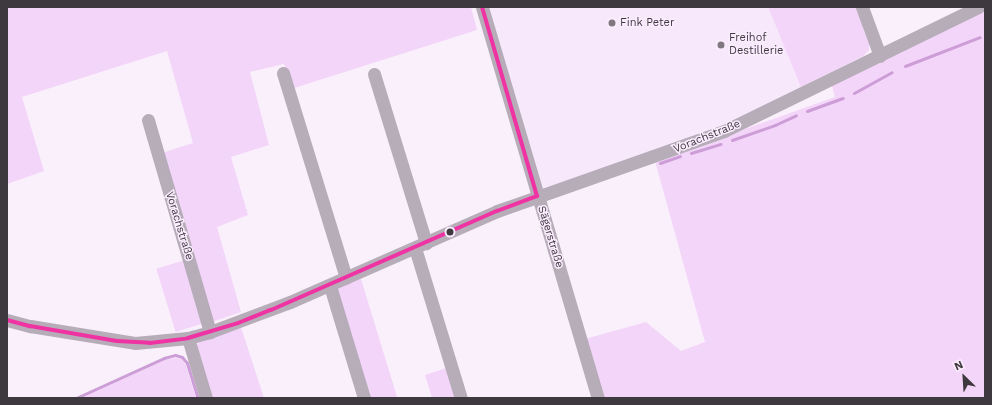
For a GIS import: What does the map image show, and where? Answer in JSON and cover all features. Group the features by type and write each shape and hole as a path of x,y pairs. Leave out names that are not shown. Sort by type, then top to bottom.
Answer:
{"street":[{"name":"Sägerstraße","path":"482,7 598,398"},
{"path":"862,7 880,56"},
{"name":"Vorachstraße","path":"7,320 30,326 129,342 150,343 188,338 210,332 271,310 330,286 497,211 724,131 978,7"},
{"path":"283,73 346,278"},
{"path":"374,74 461,398"},
{"name":"Vorachstraße","path":"148,120 210,332"},
{"path":"330,286 364,398"},
{"path":"188,338 206,398"}],"shaded area":[{"path":"7,7 471,7 477,30 291,89 284,64 250,72 269,145 231,157 248,215 217,227 241,312 212,322 162,153 193,143 167,51 22,97 44,171 7,184"},
{"path":"482,7 768,7 804,93 537,196"},
{"path":"768,7 856,7 869,43 869,50 863,56 801,87"},
{"path":"985,8 985,398 602,398 585,339 646,322 681,351 705,342 655,161 835,97 832,86 877,61"},
{"path":"185,260 204,323 176,332 156,269"},
{"path":"361,279 397,398 369,398 335,287"},
{"path":"241,327 264,398 211,398 197,348 198,342 200,340"},
{"path":"175,358 182,359 186,365 196,398 80,398 165,360"},
{"path":"455,365 465,398 432,398 425,375"}],"waterway":[{"path":"905,66 980,37"},
{"path":"854,93 892,72"},
{"path":"807,111 843,98"},
{"path":"732,140 775,125 796,115"},
{"path":"691,153 721,144"},
{"path":"660,163 680,156"},
{"path":"76,398 164,358 175,355 182,357 187,363 198,398"}],"transit line":[{"path":"482,7 537,196"},
{"path":"7,320 30,326 117,341 150,343 188,338 238,323 271,310 497,211 537,196"}],"place":[{"name":"Fink Peter","path":"612,23"},
{"name":"Freihof Destillerie","path":"721,45"}]}
